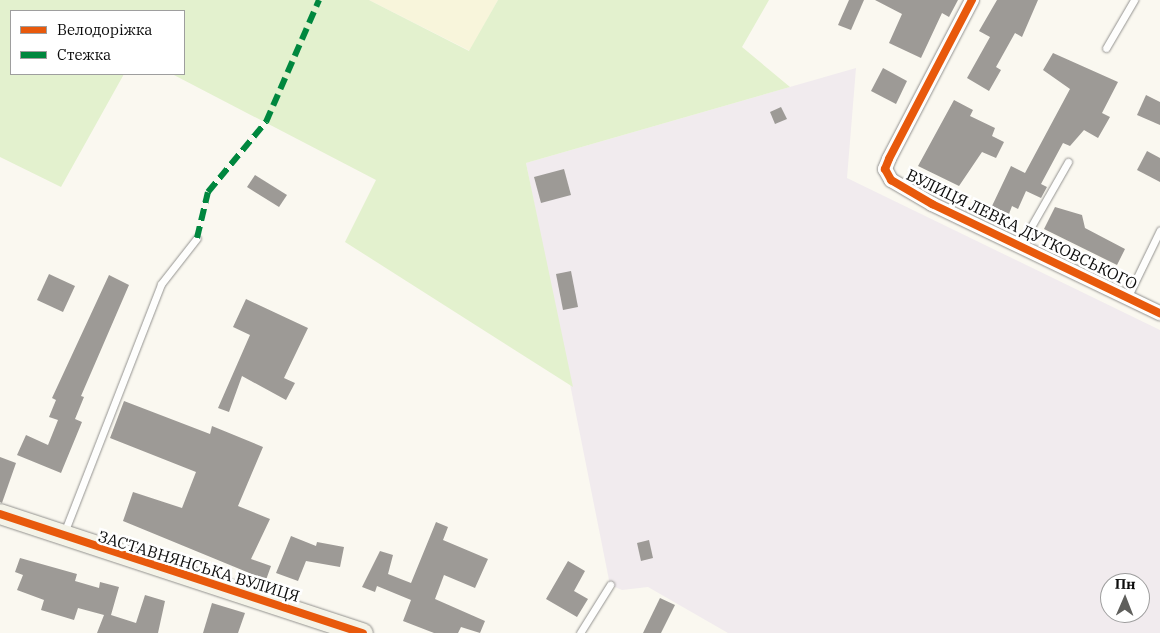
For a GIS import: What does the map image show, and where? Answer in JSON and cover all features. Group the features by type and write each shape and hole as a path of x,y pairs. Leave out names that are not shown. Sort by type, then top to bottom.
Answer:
{"street":[{"name":"ВУЛИЦЯ ЛЕВКА ДУТКОВСЬКОГО","path":"972,0 885,169 891,180 932,204 1128,296 1160,313"},
{"name":"ЗАСТАВНЯНСЬКА ВУЛИЦЯ","path":"0,514 62,538 231,587 363,633"}],"lane":[{"path":"1106,48 1134,0"},
{"path":"1020,246 1068,162"},
{"path":"1128,296 1160,230"},
{"path":"62,538 161,284 197,238"},
{"path":"580,633 610,585"}],"shaded area":[{"path":"369,0 498,0 470,51"},
{"path":"856,68 847,178 1160,330 1160,633 728,633 648,587 622,590 610,585 526,163"}],"green space":[{"path":"0,0 369,0 469,51 498,0 769,0 742,47 790,87 526,163 573,387 345,242 376,180 174,75 185,75 185,10 10,10 10,75 123,75 61,187 0,157"}],"building":[{"path":"849,0 864,0 851,30 838,25"},
{"path":"875,0 958,0 949,17 942,13 921,58 889,43 902,14"},
{"path":"997,0 1038,0 1022,37 1015,33 996,67 1001,70 989,91 967,78 990,37 979,31"},
{"path":"1053,53 1118,82 1102,113 1110,117 1098,138 1084,130 1070,146 1063,143 1041,184 1047,187 1041,198 1026,191 1018,209 1012,206 1009,214 992,206 1011,166 1025,173 1070,89 1043,70"},
{"path":"883,68 907,81 896,104 871,91"},
{"path":"1146,95 1160,102 1160,125 1137,115"},
{"path":"954,100 973,110 970,116 995,128 992,136 1004,142 996,158 982,152 959,186 918,166"},
{"path":"781,107 787,119 775,124 770,112"},
{"path":"1147,151 1160,158 1160,182 1137,170"},
{"path":"564,169 571,195 541,203 534,177"},
{"path":"255,175 287,195 279,207 247,187"},
{"path":"1055,207 1082,215 1085,228 1125,249 1117,265 1044,229"},
{"path":"571,271 578,307 563,310 556,274"},
{"path":"49,274 75,286 63,312 37,300"},
{"path":"109,275 129,285 81,396 84,397 75,419 82,422 61,473 17,455 26,435 48,445 58,420 49,417 56,400 52,398"},
{"path":"246,299 308,328 284,378 295,383 286,400 242,376 229,412 218,408 250,335 233,327"},
{"path":"124,401 210,434 212,426 263,447 238,506 270,519 251,559 271,566 266,580 123,521 133,492 182,508 196,472 110,438"},
{"path":"0,457 16,463 2,503 0,502"},
{"path":"436,522 448,527 443,540 488,559 475,588 444,575 435,599 485,621 480,633 461,627 458,633 434,633 403,621 411,600 377,586 375,592 362,587 380,551 393,555 388,574 411,583"},
{"path":"291,536 316,546 317,542 344,547 340,567 306,561 298,581 276,573"},
{"path":"649,540 653,558 641,561 637,543"},
{"path":"20,558 77,574 75,581 99,588 100,582 119,587 111,615 136,623 145,595 165,601 158,633 97,633 104,615 78,608 74,620 41,610 44,600 17,590 23,575 15,572"},
{"path":"568,561 585,571 574,591 588,599 577,617 546,599"},
{"path":"660,598 675,605 661,633 643,633"},
{"path":"212,603 245,613 238,633 203,633"}],"marked path":[{"path":"197,238 208,192 266,122 319,0"}],"cycle path":[{"path":"972,0 889,159 885,169 891,180 932,204 1160,313"},
{"path":"0,514 363,633"}]}
